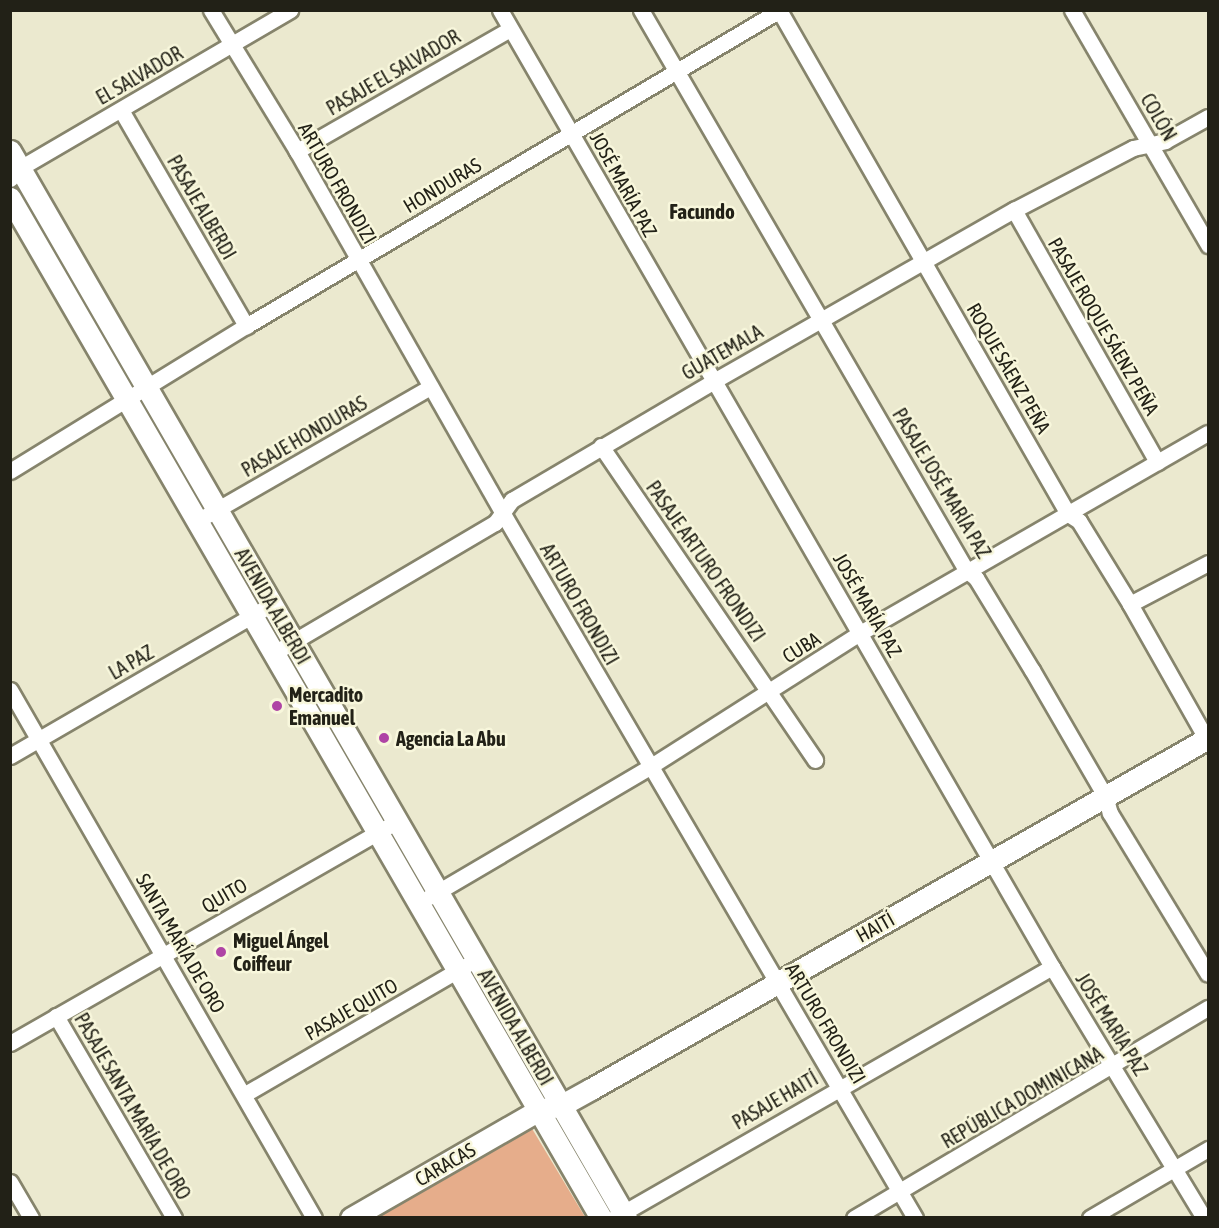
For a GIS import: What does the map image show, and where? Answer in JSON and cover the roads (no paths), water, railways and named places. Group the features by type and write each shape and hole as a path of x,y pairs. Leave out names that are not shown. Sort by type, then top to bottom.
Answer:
{"main road":[{"name":"AVENIDA ALBERDI","path":"14,166 147,387 562,1105 621,1216"},
{"name":"AVENIDA ALBERDI","path":"10,198 601,1218"},
{"name":"HAITÍ","path":"539,1110 562,1105 776,982 1208,740"},
{"name":"CARACAS","path":"351,1218 539,1110"}],"street":[{"name":"ARTURO FRONDIZI","path":"211,10 297,151 502,512 776,982 841,1086 915,1218"},
{"name":"EL SALVADOR","path":"14,166 122,110 290,10"},
{"name":"JOSÉ MARÍA PAZ","path":"500,10 711,382 860,633 1052,967 1204,1218"},
{"name":"PASAJE JOSÉ MARÍA PAZ","path":"641,10 966,570 976,578 1106,796 1110,813 1209,974"},
{"name":"COLÓN","path":"1072,10 1209,245"},
{"name":"HONDURAS","path":"10,471 358,259 780,11"},
{"name":"ROQUE SÁENZ PEÑA","path":"780,11 1068,514 1079,521 1130,604 1208,740"},
{"name":"PASAJE EL SALVADOR","path":"297,151 510,29"},
{"name":"PASAJE ALBERDI","path":"122,110 246,326"},
{"name":"GUATEMALA","path":"274,653 495,523 512,500 711,382 1014,210 1132,148 1151,145 1209,117"},
{"name":"PASAJE ROQUE SÁENZ PEÑA","path":"1014,210 1157,462"},
{"name":"PASAJE HONDURAS","path":"197,521 430,387"},
{"name":"CUBA","path":"419,903 651,766 860,633 966,570 1209,433"},
{"name":"PASAJE ARTURO FRONDIZI","path":"601,446 815,760"},
{"path":"1130,604 1209,563"},
{"name":"LA PAZ","path":"10,756 272,604"},
{"name":"SANTA MARÍA DE ORO","path":"10,690 245,1094 314,1218"},
{"name":"QUITO","path":"10,1043 397,820"},
{"name":"PASAJE QUITO","path":"245,1094 477,959"},
{"name":"PASAJE HAITÍ","path":"621,1216 841,1086 1052,967"},
{"name":"REPÚBLICA DOMINICANA","path":"854,1218 1114,1067 1209,1008"},
{"name":"PASAJE SANTA MARÍA DE ORO","path":"56,1016 174,1218"},
{"path":"1090,1218 1209,1149"},
{"path":"10,1182 31,1218"}],"place":[{"name":"Mercadito Emanuel","path":"277,706"},
{"name":"Agencia La Abu","path":"384,738"},
{"name":"Miguel Ángel Coiffeur","path":"221,952"}],"district":[{"name":"Facundo","path":"702,211"}]}
